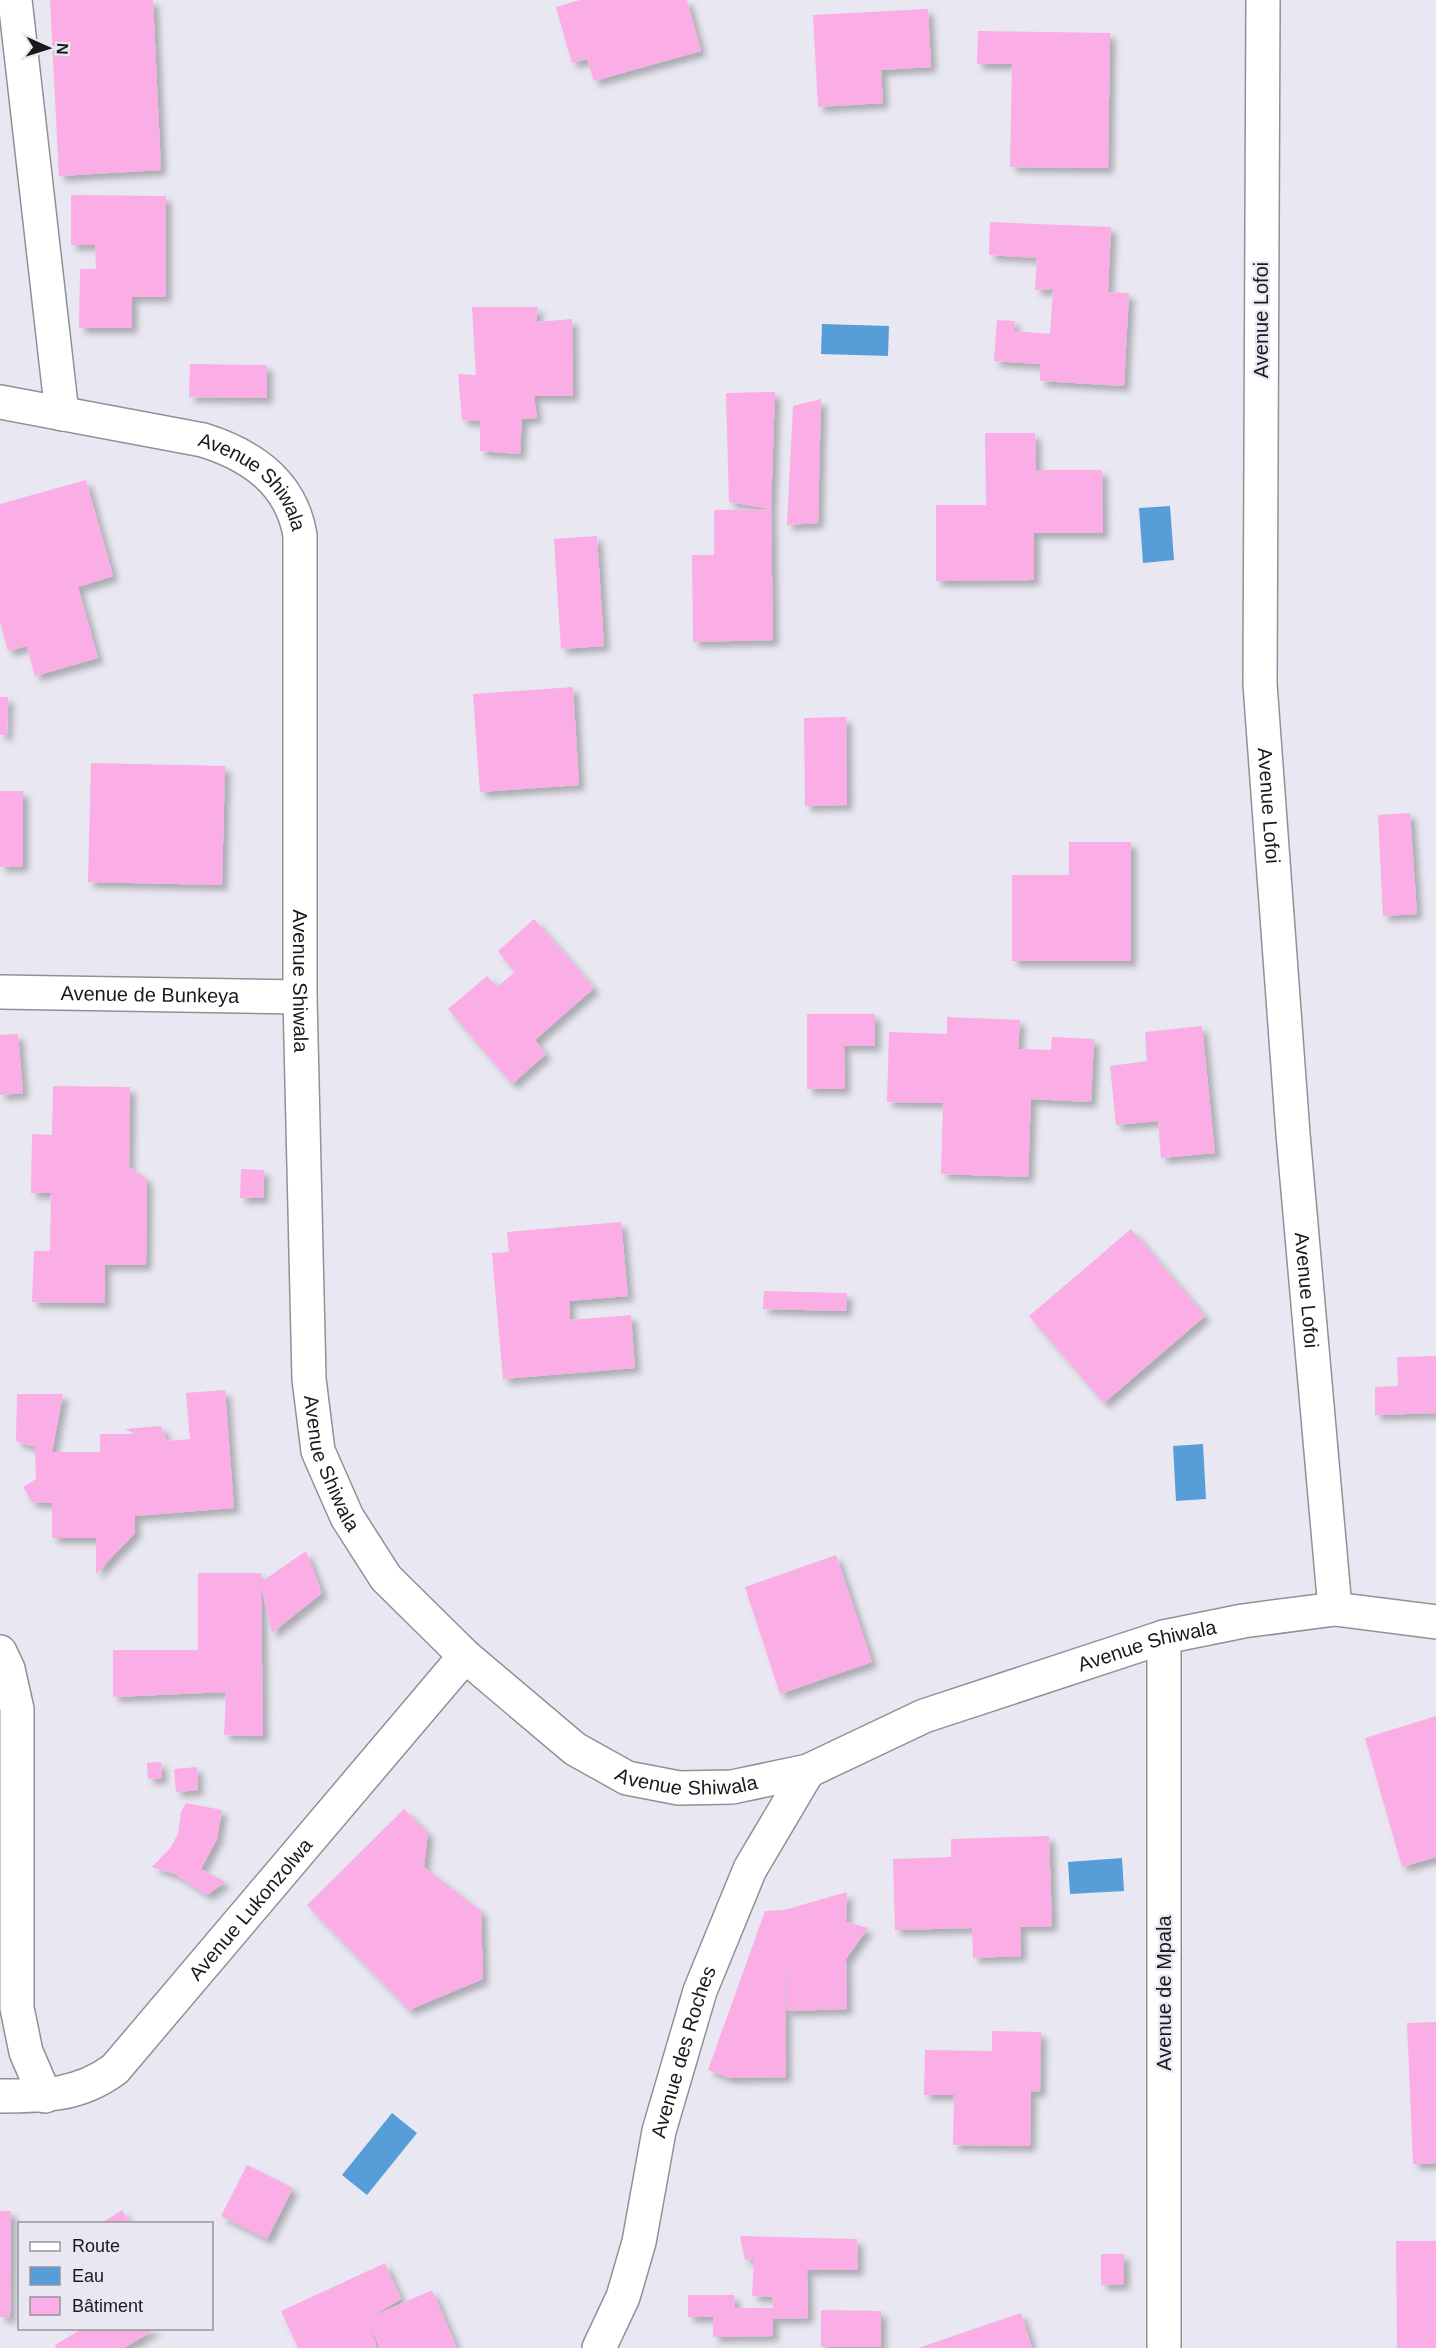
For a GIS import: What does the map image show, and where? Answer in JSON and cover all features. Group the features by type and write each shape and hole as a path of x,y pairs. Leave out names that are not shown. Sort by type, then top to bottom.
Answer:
{"street":[{"path":"15,0 62,414"},
{"name":"Avenue Lofoi","path":"1263,0 1260,684 1293,1134 1335,1609"},
{"name":"Avenue Shiwala","path":"0,402 224,446 268,473 288,496 297,516 300,535 300,997 309,1379 318,1451 347,1517 386,1578 465,1656 575,1749 627,1778 679,1788 732,1787 808,1771 924,1716 1164,1637 1243,1621 1335,1609 1436,1622"},
{"name":"Avenue de Bunkeya","path":"0,992 300,997"},
{"name":"Avenue de Mpala","path":"1164,1637 1164,2348"},
{"path":"0,1653 8,1668 17,1709 17,2008 26,2052 45,2096"},
{"name":"Avenue Lukonzolwa","path":"0,2096 45,2096 84,2088 115,2069 465,1656"},
{"name":"Avenue des Roches","path":"599,2348 627,2286 639,2242 659,2131 700,1991 750,1869 808,1771"}],"water":[{"path":"822,324 889,326 888,356 821,354"},
{"path":"1170,506 1174,560 1143,563 1139,508"},
{"path":"1203,1444 1206,1499 1176,1501 1173,1446"},
{"path":"1122,1858 1124,1891 1070,1894 1068,1862"},
{"path":"392,2113 417,2133 367,2195 342,2175"}],"building":[{"path":"50,0 153,0 161,170 59,176"},
{"path":"580,0 687,0 701,51 594,81 587,59 572,63 556,7"},
{"path":"928,9 931,67 881,70 883,103 818,107 813,15"},
{"path":"978,31 1110,33 1108,168 1010,167 1012,64 977,64"},
{"path":"71,195 166,196 166,297 132,297 132,328 79,328 80,269 96,269 95,245 71,245"},
{"path":"990,222 1111,227 1108,292 1129,293 1124,386 1040,381 1040,364 994,361 997,320 1015,321 1014,331 1050,334 1053,289 1035,290 1037,258 989,255"},
{"path":"472,307 538,307 536,322 572,319 573,396 534,396 537,418 522,419 520,454 480,451 480,421 462,420 458,374 476,375"},
{"path":"190,364 267,365 267,398 189,397"},
{"path":"775,392 771,509 729,502 726,393"},
{"path":"821,399 818,523 787,525 793,406"},
{"path":"985,433 1035,433 1036,470 1102,470 1103,533 1034,533 1034,580 936,581 936,505 986,505"},
{"path":"86,480 113,576 78,587 98,658 35,676 27,646 8,651 0,622 0,504"},
{"path":"771,509 773,640 693,642 692,555 714,555 714,510"},
{"path":"597,536 604,646 561,649 554,539"},
{"path":"573,687 579,785 480,792 473,694"},
{"path":"0,697 8,697 7,735 0,735"},
{"path":"846,717 847,805 805,806 804,718"},
{"path":"91,763 225,766 222,885 88,882"},
{"path":"0,791 23,791 23,866 0,867"},
{"path":"1410,813 1417,914 1383,916 1378,815"},
{"path":"1069,842 1131,842 1131,961 1012,961 1012,875 1069,875"},
{"path":"534,919 594,988 535,1040 546,1054 512,1084 448,1009 487,976 497,987 515,972 498,951"},
{"path":"807,1014 875,1014 875,1046 844,1046 845,1089 807,1089"},
{"path":"947,1017 1020,1020 1018,1049 1051,1050 1052,1037 1094,1039 1091,1102 1031,1099 1028,1177 941,1174 943,1103 887,1102 889,1032 947,1034"},
{"path":"1202,1026 1215,1153 1161,1158 1158,1121 1116,1125 1110,1066 1147,1061 1145,1032"},
{"path":"18,1034 23,1093 0,1095 0,1035"},
{"path":"53,1086 130,1087 129,1167 147,1179 146,1265 105,1265 105,1303 32,1302 34,1251 50,1251 51,1193 31,1193 32,1134 52,1135"},
{"path":"241,1169 264,1170 263,1198 240,1198"},
{"path":"621,1222 628,1296 569,1301 570,1320 631,1315 635,1368 503,1379 492,1253 509,1252 507,1232"},
{"path":"1131,1229 1205,1316 1104,1403 1029,1316"},
{"path":"764,1291 847,1293 846,1311 763,1309"},
{"path":"1436,1356 1436,1413 1375,1415 1375,1387 1398,1386 1397,1357"},
{"path":"225,1390 234,1508 135,1516 135,1533 96,1574 96,1538 52,1538 52,1503 32,1502 23,1487 36,1479 35,1447 16,1441 17,1394 63,1394 52,1452 100,1452 100,1434 135,1434 125,1429 161,1426 167,1441 190,1439 186,1393"},
{"path":"306,1551 322,1593 272,1633 261,1586 263,1736 224,1735 226,1692 113,1697 113,1650 198,1650 198,1573 261,1573 261,1582"},
{"path":"836,1555 872,1662 780,1694 745,1587"},
{"path":"1436,1716 1436,1857 1402,1867 1365,1738"},
{"path":"161,1762 162,1778 148,1779 147,1763"},
{"path":"197,1767 198,1790 176,1792 174,1769"},
{"path":"186,1803 222,1810 217,1839 201,1869 225,1882 207,1895 175,1874 152,1867 171,1847 178,1834 181,1812"},
{"path":"404,1809 428,1833 424,1867 481,1911 483,1979 409,2010 307,1905"},
{"path":"1049,1836 1052,1926 1020,1927 1021,1956 973,1958 972,1928 895,1930 893,1859 951,1857 951,1839"},
{"path":"847,1892 846,1922 868,1928 846,1959 847,2009 787,2011 785,1959 786,2077 729,2078 708,2070 765,1911 784,1910"},
{"path":"1436,2022 1436,2163 1413,2164 1407,2023"},
{"path":"992,2031 1041,2032 1040,2092 1031,2091 1030,2146 953,2145 954,2095 924,2095 925,2050 992,2051"},
{"path":"247,2165 293,2188 267,2239 221,2216"},
{"path":"122,2210 129,2222 103,2222"},
{"path":"0,2211 11,2211 10,2318 0,2317"},
{"path":"740,2236 857,2239 858,2270 807,2270 808,2318 774,2319 772,2297 752,2296 754,2259 745,2260"},
{"path":"1396,2241 1436,2241 1436,2348 1397,2348"},
{"path":"1101,2254 1124,2254 1124,2284 1101,2285"},
{"path":"385,2263 401,2299 369,2318 432,2290 457,2348 380,2348 369,2322 377,2348 298,2348 281,2311"},
{"path":"688,2295 734,2295 735,2308 773,2308 773,2336 713,2337 713,2317 688,2317"},
{"path":"821,2310 881,2311 881,2347 821,2347"},
{"path":"1021,2313 1032,2348 918,2348"},
{"path":"80,2330 154,2330 124,2348 56,2348 55,2345"}]}
